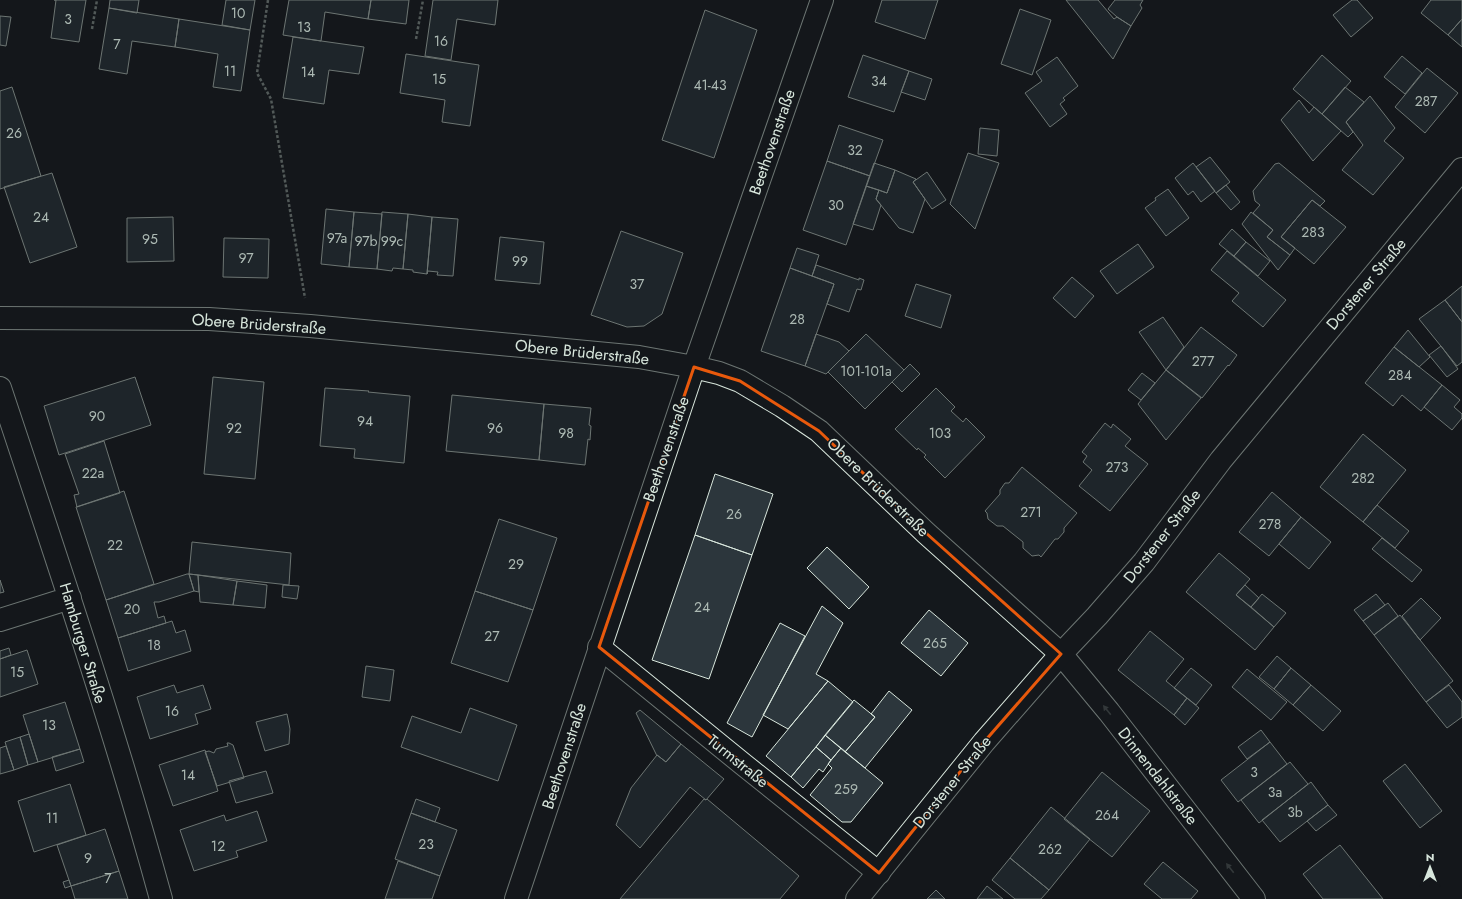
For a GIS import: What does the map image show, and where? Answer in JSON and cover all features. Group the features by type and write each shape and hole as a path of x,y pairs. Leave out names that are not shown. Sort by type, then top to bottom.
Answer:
{"street":[{"name":"Beethovenstraße","path":"516,899 694,367 822,0"},
{"name":"Dorstener Straße","path":"857,899 984,742 1144,562 1221,460 1462,168"},
{"name":"Obere Brüderstraße","path":"0,318 209,319 310,326 639,357 720,373 740,381 782,406 819,431 926,533 1061,654"},
{"name":"Hamburger Straße","path":"0,388 70,598 142,831 161,899"},
{"path":"0,620 70,598"},
{"name":"Turmstraße","path":"600,648 878,873"},
{"name":"Dinnendahlstraße","path":"1061,654 1113,718 1254,899"}],"path":[{"path":"92,29 97,0"},
{"path":"268,0 257,73 271,99 310,326"},
{"path":"416,39 422,0"}],"highlighted area":[{"path":"694,367 740,381 819,431 926,533 1061,654 984,742 879,873 599,647"}],"building":[{"path":"56,0 86,0 79,42 51,38"},
{"path":"110,0 139,0 137,13 109,8"},
{"path":"226,0 255,0 250,30 222,25"},
{"path":"289,0 371,0 368,19 325,12 321,41 283,35"},
{"path":"371,0 409,0 406,24 368,19"},
{"path":"433,0 498,0 495,25 457,19 451,60 425,56"},
{"path":"882,0 938,0 925,39 875,22"},
{"path":"1066,0 1098,0 1114,19 1117,17 1131,26 1113,59"},
{"path":"1115,0 1143,0 1140,5 1142,8 1131,26 1108,9"},
{"path":"1352,0 1357,0 1373,18 1351,37 1333,15"},
{"path":"1431,0 1462,0 1462,19 1448,35 1421,13"},
{"path":"109,8 179,19 175,47 132,41 127,74 99,69"},
{"path":"1020,9 1051,20 1032,75 1001,64"},
{"path":"705,10 757,30 714,158 662,140"},
{"path":"0,16 11,17 6,46 0,45"},
{"path":"179,19 250,30 241,91 213,87 218,54 175,47"},
{"path":"1462,19 1462,47 1448,35"},
{"path":"293,37 364,47 359,74 329,70 324,104 283,98"},
{"path":"406,54 479,65 470,126 442,122 445,100 400,93"},
{"path":"863,55 909,71 894,112 848,97"},
{"path":"1322,55 1351,81 1322,114 1293,89"},
{"path":"1402,56 1422,73 1405,94 1384,77"},
{"path":"1057,57 1078,86 1063,98 1065,100 1060,104 1067,114 1050,127 1025,93 1042,81 1036,72"},
{"path":"1427,68 1458,93 1425,133 1395,107"},
{"path":"909,71 932,79 925,100 901,92"},
{"path":"12,87 41,176 0,189 0,91"},
{"path":"1345,87 1364,102 1346,122 1353,132 1348,137 1322,114"},
{"path":"1370,96 1395,128 1384,141 1404,158 1373,195 1342,170 1363,145 1346,122"},
{"path":"1299,100 1309,113 1314,107 1341,131 1313,161 1281,120"},
{"path":"839,125 883,140 870,176 827,161"},
{"path":"980,128 999,130 997,156 978,154"},
{"path":"968,153 999,163 975,229 950,204"},
{"path":"1210,157 1230,182 1216,193 1196,167"},
{"path":"827,161 870,176 846,245 803,230"},
{"path":"874,163 895,170 887,193 866,186"},
{"path":"1193,163 1215,191 1201,202 1193,191 1188,195 1175,178"},
{"path":"1279,163 1325,201 1320,206 1312,200 1281,237 1295,248 1290,255 1267,237 1273,230 1253,213 1260,205 1255,201 1253,191 1275,164"},
{"path":"895,170 916,179 913,182 925,199 913,233 899,228 876,199 879,190 887,193"},
{"path":"927,172 946,200 932,209 913,182"},
{"path":"52,173 77,247 30,263 4,187"},
{"path":"1226,185 1240,202 1231,210 1216,193"},
{"path":"866,186 879,190 876,199 881,205 873,230 853,224"},
{"path":"1168,189 1189,218 1166,236 1145,208 1156,200 1155,198"},
{"path":"1312,200 1346,227 1314,264 1281,237"},
{"path":"326,209 354,212 349,267 321,264"},
{"path":"354,212 382,214 377,269 349,267"},
{"path":"382,212 408,214 403,269 393,268 392,271 377,269"},
{"path":"1251,212 1273,230 1267,237 1290,255 1278,270 1242,224"},
{"path":"408,214 432,217 427,274 403,269"},
{"path":"173,217 174,261 127,262 127,218"},
{"path":"432,217 458,219 453,276 437,275 438,272 428,271 427,274"},
{"path":"1232,229 1246,242 1234,256 1219,244"},
{"path":"621,231 683,253 662,314 644,326 627,327 591,315"},
{"path":"500,237 544,242 540,284 495,280"},
{"path":"224,238 269,239 268,278 223,277"},
{"path":"1246,242 1270,261 1258,276 1234,256"},
{"path":"1138,244 1154,267 1117,294 1100,271"},
{"path":"797,248 819,255 812,276 790,268"},
{"path":"1227,251 1286,300 1263,327 1232,301 1239,293 1211,270"},
{"path":"816,265 859,280 859,278 864,280 861,290 857,289 849,312 827,304 834,284 812,276"},
{"path":"790,268 834,284 805,366 761,351"},
{"path":"1072,277 1094,296 1075,318 1053,298"},
{"path":"916,284 951,295 941,328 905,316"},
{"path":"1462,286 1462,322 1445,300"},
{"path":"1445,300 1462,322 1462,362 1457,366 1419,319"},
{"path":"1163,317 1184,347 1166,370 1139,332"},
{"path":"1201,327 1237,355 1202,398 1166,370"},
{"path":"1408,330 1430,357 1419,367 1394,347"},
{"path":"816,334 839,342 849,351 826,374 805,366"},
{"path":"866,334 904,370 865,409 828,372"},
{"path":"1441,346 1458,369 1447,377 1429,355"},
{"path":"1394,347 1442,385 1421,411 1402,395 1393,406 1365,383"},
{"path":"910,364 920,374 902,392 892,382"},
{"path":"1166,370 1201,398 1166,440 1138,404"},
{"path":"1142,373 1155,383 1141,400 1128,390"},
{"path":"135,377 151,425 59,455 44,406"},
{"path":"213,377 264,382 255,479 204,474"},
{"path":"1442,385 1460,400 1454,407 1462,414 1462,418 1452,430 1424,407"},
{"path":"325,388 410,396 404,463 354,458 355,449 320,446"},
{"path":"936,388 955,407 951,411 963,422 966,418 985,437 945,478 924,457 926,455 918,448 917,450 895,429"},
{"path":"452,395 544,404 539,460 446,451"},
{"path":"544,404 591,408 589,425 591,426 590,440 588,439 585,465 539,460"},
{"path":"1105,423 1111,428 1113,424 1131,439 1125,446 1148,464 1110,511 1079,486 1092,470 1083,462 1087,456 1082,452"},
{"path":"1363,434 1406,470 1363,522 1320,487"},
{"path":"104,441 120,493 77,507 74,495 79,494 65,454"},
{"path":"1022,467 1077,513 1064,528 1064,532 1058,539 1055,539 1041,557 1039,555 1032,556 1023,548 1023,542 1003,526 997,526 988,519 985,511 1000,494 1000,490 1005,483 1009,483"},
{"path":"715,474 773,494 752,555 695,535"},
{"path":"124,491 154,584 106,600 76,507"},
{"path":"1272,492 1301,517 1269,556 1239,532"},
{"path":"1377,505 1409,531 1395,548 1363,522"},
{"path":"1301,517 1331,542 1309,569 1279,544"},
{"path":"499,519 557,538 533,610 475,591"},
{"path":"695,535 752,555 709,679 652,660"},
{"path":"1382,538 1422,570 1412,582 1372,549"},
{"path":"192,542 291,553 289,585 189,574"},
{"path":"827,547 869,587 849,609 807,568"},
{"path":"1219,553 1250,579 1236,595 1274,627 1255,650 1186,592"},
{"path":"189,574 194,591 159,602 154,602 158,618 164,616 166,623 118,638 106,600"},
{"path":"189,574 198,575 199,592 194,591"},
{"path":"198,575 237,581 233,605 200,602"},
{"path":"0,580 4,592 0,593"},
{"path":"237,581 267,585 265,608 233,605"},
{"path":"283,585 299,586 297,599 282,597"},
{"path":"1245,585 1259,598 1251,607 1236,595"},
{"path":"475,591 533,610 508,682 451,663"},
{"path":"1262,594 1286,613 1274,627 1251,607"},
{"path":"1376,594 1385,605 1363,621 1354,610"},
{"path":"1421,598 1441,618 1420,640 1402,616"},
{"path":"1388,603 1398,616 1374,635 1363,621"},
{"path":"822,606 843,623 816,674 828,681 788,729 763,715"},
{"path":"929,610 968,643 941,676 901,643"},
{"path":"1400,615 1453,681 1426,702 1374,635"},
{"path":"172,621 176,633 185,630 191,651 128,671 118,638"},
{"path":"780,623 805,636 752,737 727,723"},
{"path":"1150,631 1184,659 1166,681 1187,698 1174,715 1118,670"},
{"path":"9,648 11,655 0,659 0,651"},
{"path":"27,650 38,684 0,697 0,659"},
{"path":"1277,656 1291,668 1274,689 1259,677"},
{"path":"366,666 394,670 390,701 362,697"},
{"path":"1191,668 1212,685 1196,705 1174,688"},
{"path":"1291,668 1311,685 1293,705 1274,689"},
{"path":"1247,669 1287,702 1271,720 1232,687"},
{"path":"828,681 853,702 791,777 766,756"},
{"path":"174,685 177,693 203,685 211,709 195,714 198,724 150,739 137,697"},
{"path":"1311,685 1341,711 1323,731 1293,705"},
{"path":"1449,685 1462,702 1462,717 1447,728 1426,702"},
{"path":"889,691 912,710 865,768 845,752 875,717 871,714"},
{"path":"1187,698 1199,708 1185,725 1174,715"},
{"path":"854,700 875,717 845,752 825,735"},
{"path":"65,702 80,749 38,762 23,715"},
{"path":"470,708 517,725 498,781 401,747 412,716 461,733"},
{"path":"640,710 681,744 666,762 657,756 636,713"},
{"path":"287,714 290,729 289,744 265,751 256,722"},
{"path":"1261,730 1270,742 1247,759 1238,747"},
{"path":"29,734 38,762 28,765 20,737"},
{"path":"825,735 841,748 831,760 816,747"},
{"path":"20,737 28,765 14,770 5,742"},
{"path":"1270,742 1287,764 1238,802 1221,780"},
{"path":"227,743 233,745 244,778 217,786 205,752 209,751 214,753 216,749 228,746"},
{"path":"681,744 724,779 706,800 690,787 640,848 616,825 631,788 657,755 666,762"},
{"path":"6,746 14,770 0,774 0,748"},
{"path":"816,747 831,760 823,772 819,769 803,788 791,777"},
{"path":"841,748 883,783 851,822 842,822 810,795 832,768 828,764"},
{"path":"80,749 84,762 56,771 52,757"},
{"path":"205,750 218,791 173,806 159,765"},
{"path":"1290,762 1308,784 1259,823 1241,800"},
{"path":"1405,764 1442,811 1420,828 1383,781"},
{"path":"266,771 273,793 236,803 229,781"},
{"path":"1102,772 1150,811 1112,857 1064,819"},
{"path":"1311,782 1328,805 1280,842 1262,820"},
{"path":"70,784 86,835 34,852 18,801"},
{"path":"416,799 440,808 435,822 411,813"},
{"path":"704,799 707,799 799,876 780,899 620,899"},
{"path":"1328,805 1337,815 1316,831 1307,821"},
{"path":"1051,807 1090,839 1049,890 1010,858"},
{"path":"257,811 267,841 236,851 238,857 194,871 180,830 224,815 226,821"},
{"path":"411,813 457,830 440,876 395,859"},
{"path":"105,829 119,871 71,886 57,845"},
{"path":"1340,845 1383,899 1323,899 1303,874"},
{"path":"1010,858 1049,890 1041,899 1015,899 992,880"},
{"path":"398,861 440,876 432,899 385,899"},
{"path":"1163,862 1198,891 1191,899 1162,899 1144,884"},
{"path":"119,871 128,899 75,899 71,886"},
{"path":"69,880 71,886 65,888 63,882"},
{"path":"987,886 1003,899 977,899"},
{"path":"936,890 945,899 927,899"}]}
